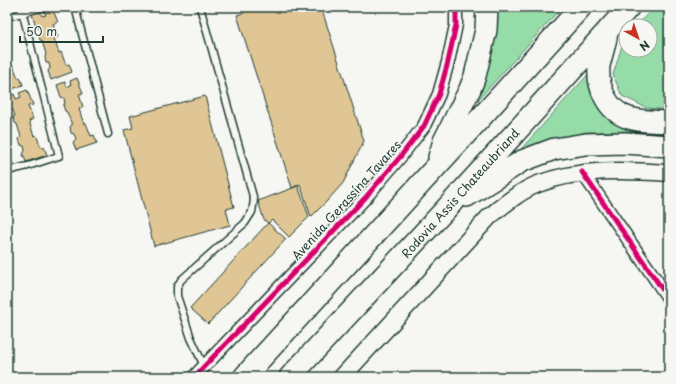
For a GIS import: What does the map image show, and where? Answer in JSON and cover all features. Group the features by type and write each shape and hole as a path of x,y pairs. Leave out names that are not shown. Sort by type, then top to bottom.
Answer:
{"highway":[{"path":"435,168 444,141 475,76 486,30 487,7"},
{"path":"244,377 581,7"},
{"name":"Rodovia Assis Chateaubriand","path":"290,377 445,210 629,7"},
{"path":"608,30 598,75 601,89 610,104 622,115 628,117 669,122"},
{"path":"445,210 522,161 554,149 586,144 625,143 669,146"}],"main road":[{"path":"342,377 490,216 515,197 537,184 582,172 623,170 669,173"}],"street":[{"name":"Avenida Gerassína Tavares","path":"194,377 365,198 424,126 439,94 448,62 456,25 456,7"},
{"path":"582,172 669,299"}],"lane":[{"path":"7,17 21,10 44,7"},
{"path":"75,7 108,134"},
{"path":"200,7 254,200 252,212 245,223 181,280 177,287 177,296 191,338 204,366"},
{"path":"7,157 9,171 59,156 21,10"}],"green space":[{"path":"492,7 562,7 469,110"},
{"path":"654,7 669,7 669,110 647,108 622,96 613,75 618,58 658,58 658,18 644,18"},
{"path":"592,70 593,94 669,129 669,135 628,131 585,132 527,151 521,149"}],"building":[{"path":"321,7 364,141 343,183 311,217 300,184 292,188 237,15 244,13 243,8"},
{"path":"52,8 58,22 53,24 58,37 54,38 59,53 61,52 66,65 69,64 72,72 51,80 48,71 50,68 49,63 46,63 46,54 38,34 40,33 39,28 36,26 32,14 40,11 42,16 46,15 44,11"},
{"path":"7,56 11,66 13,65 18,78 20,77 23,85 7,91"},
{"path":"77,78 83,93 79,94 83,107 79,109 84,124 86,123 91,136 94,135 97,143 76,150 73,142 76,139 74,134 71,133 70,127 72,125 63,105 65,104 64,98 61,97 57,85 65,82 67,87 71,85 70,81"},
{"path":"27,90 33,105 28,106 33,119 29,121 34,136 36,135 41,147 44,147 47,155 26,162 23,154 25,151 24,146 21,145 19,139 21,137 13,117 15,116 7,97 14,94 16,99 21,97 19,93"},
{"path":"205,96 234,207 226,209 230,225 154,246 124,130 133,128 130,116"},
{"path":"298,186 309,217 289,237 272,220 268,223 264,220 258,201"},
{"path":"268,223 286,239 208,324 190,308"}],"cycle path":[{"path":"194,377 365,198 424,126 439,94 448,62 456,25 456,7"},
{"path":"582,172 669,299"}]}
